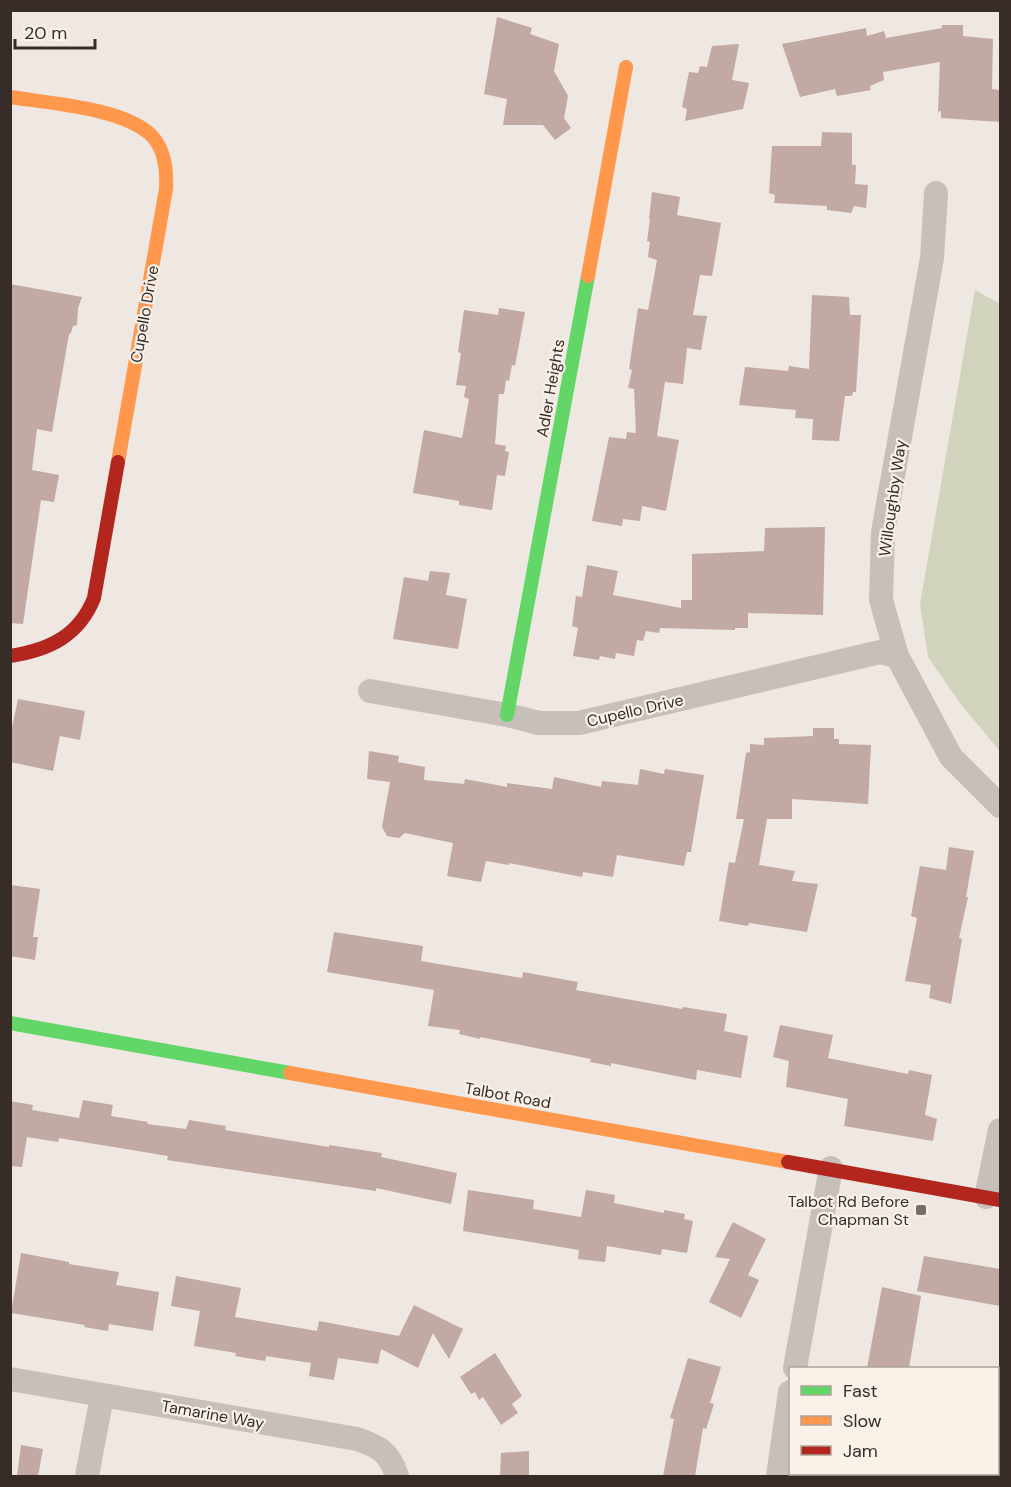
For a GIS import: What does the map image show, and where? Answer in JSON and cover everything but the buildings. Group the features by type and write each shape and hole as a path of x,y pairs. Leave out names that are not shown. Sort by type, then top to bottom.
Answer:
{"street":[{"name":"Adler Heights","path":"507,715 626,67"},
{"name":"Cupello Drive","path":"10,97 101,113 135,124 152,136 167,168 166,189 94,598 86,616 70,634 34,650 10,656"},
{"name":"Willoughby Way","path":"936,193 932,258 884,532 881,600 897,656 951,757 1000,806"},
{"name":"Cupello Drive","path":"370,691 507,715 539,723 579,723 880,652 897,656"},
{"name":"Talbot Road","path":"10,1023 994,1198"},
{"path":"994,1198 1000,1130"},
{"path":"795,1367 831,1168"},
{"name":"Tamarine Way","path":"10,1379 357,1438 377,1446 392,1460 397,1476"},
{"path":"87,1476 102,1396"},
{"path":"778,1476 789,1399"}],"green space":[{"path":"975,290 1000,304 1000,751 962,706 928,657 920,604"}],"traffic: fast":[{"path":"507,715 588,276"},
{"path":"10,1023 290,1073"}],"traffic: slow":[{"path":"588,276 626,67"},
{"path":"10,97 85,108 124,119 152,136 162,154 166,189 118,462"},
{"path":"290,1073 788,1162"}],"traffic: jam":[{"path":"10,656 37,650 61,639 80,622 88,611 94,598 118,462"},
{"path":"788,1162 1000,1200"}],"place":[{"name":"Talbot Rd Before Chapman St","path":"921,1210"}]}
